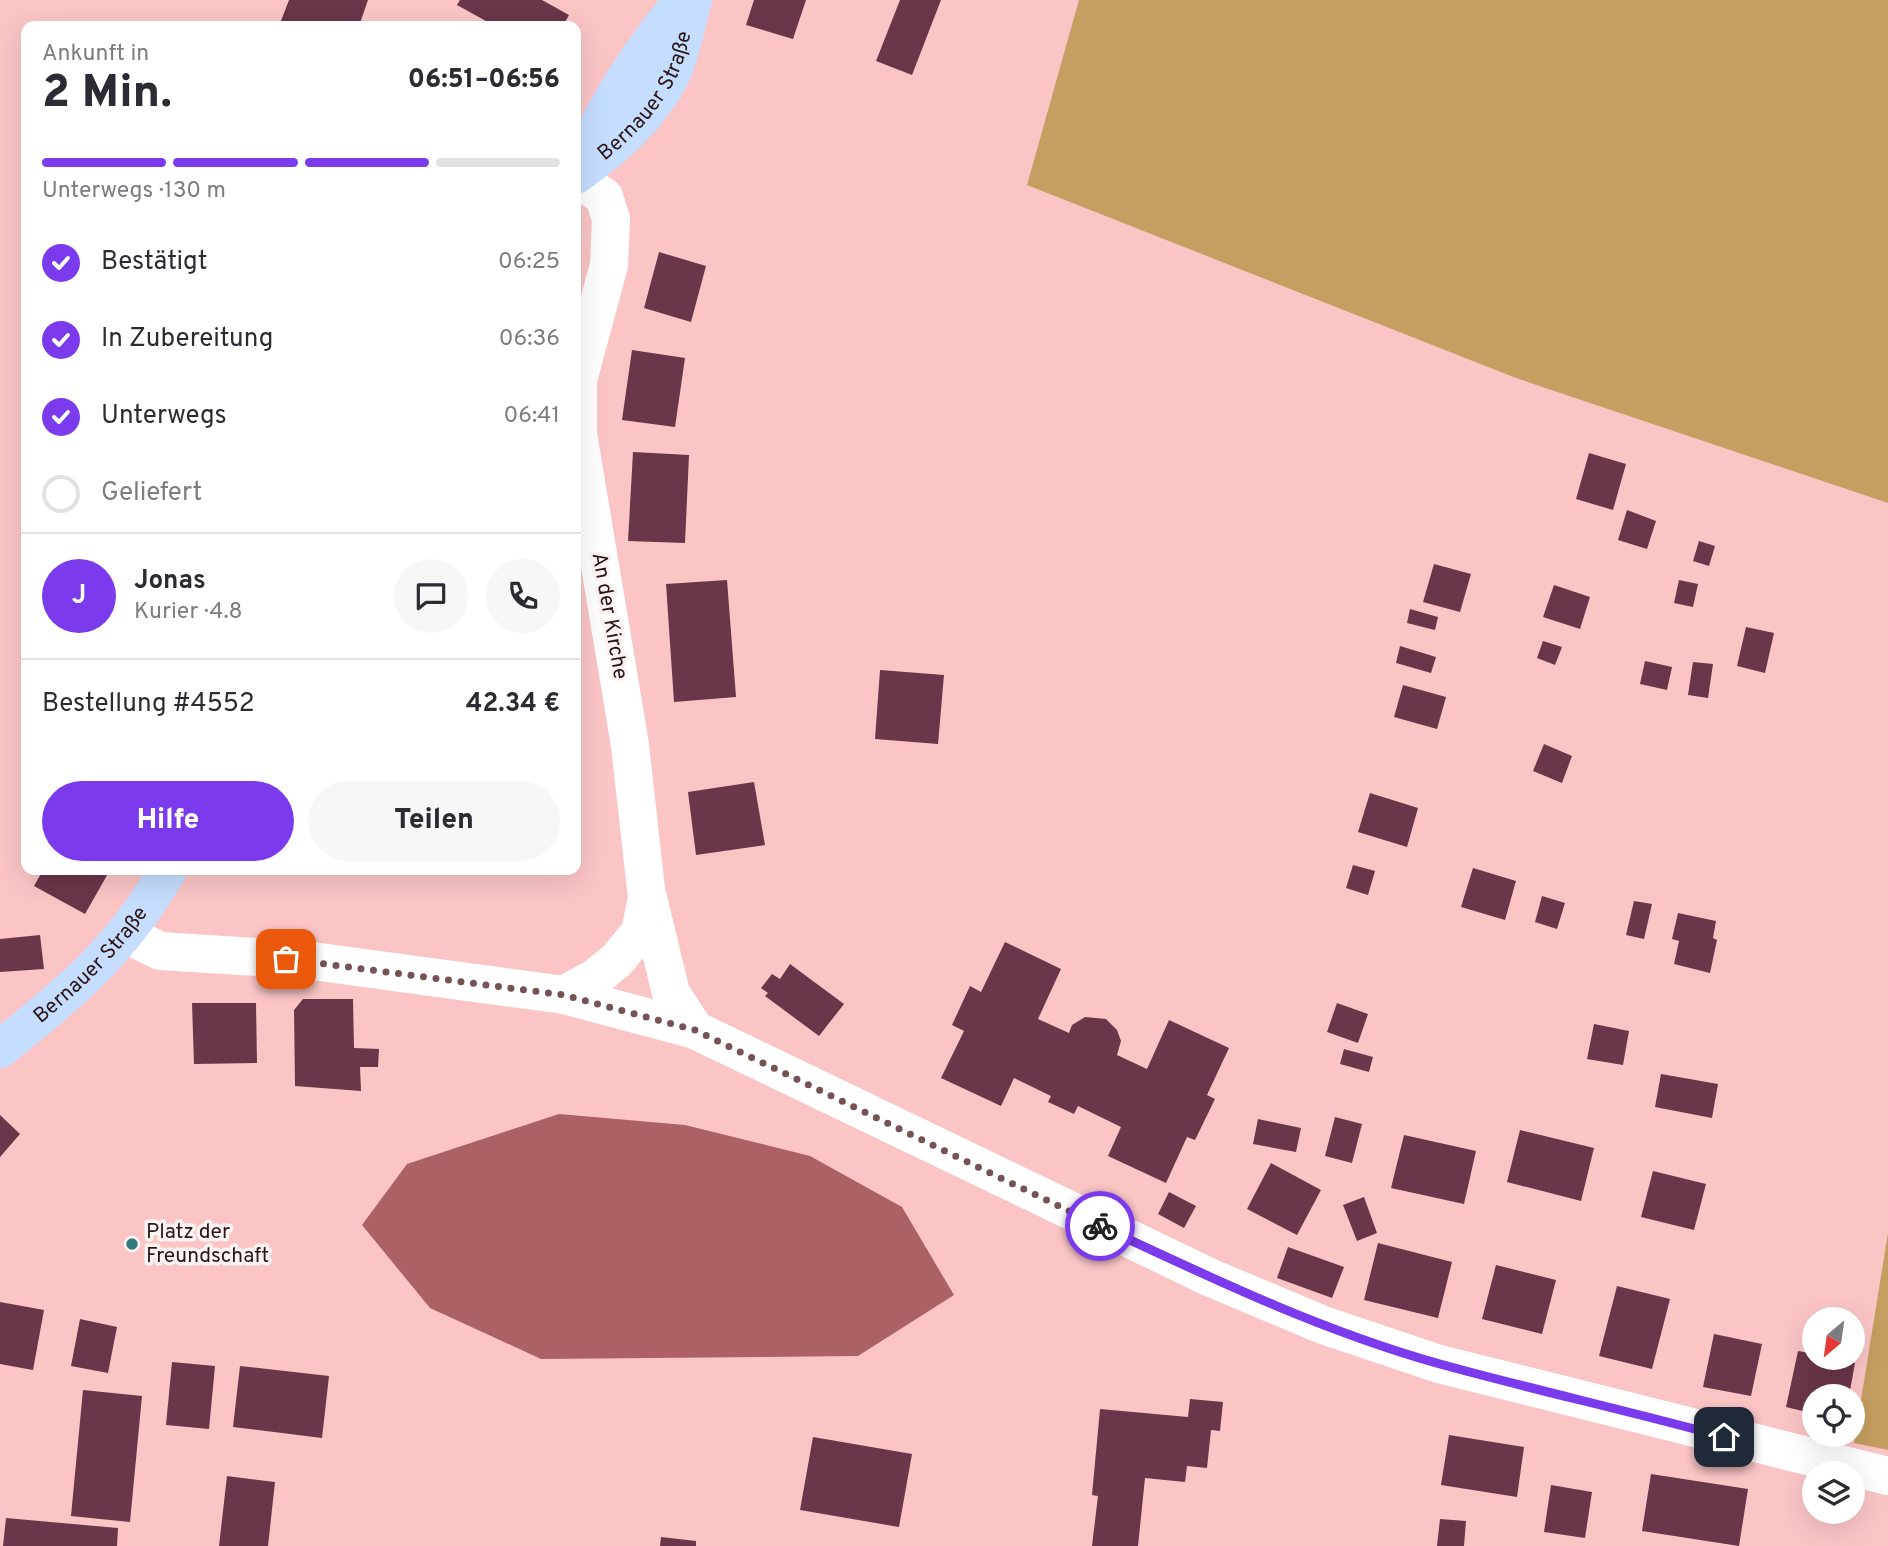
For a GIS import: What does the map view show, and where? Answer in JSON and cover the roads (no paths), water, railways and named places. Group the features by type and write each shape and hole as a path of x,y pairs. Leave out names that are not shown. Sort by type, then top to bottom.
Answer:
{"main road":[{"name":"Bernauer Straße","path":"581,163 601,115 638,55 683,0"},
{"name":"Bernauer Straße","path":"581,171 621,142 664,86 673,71 693,0"},
{"name":"Bernauer Straße","path":"0,1049 78,986 126,934 165,875"}],"street":[{"name":"An der Kirche","path":"581,179 604,197 611,219 609,265 581,369"},
{"name":"An der Kirche","path":"564,995 595,978 617,960 640,932 648,898 630,745 581,452"},
{"path":"648,898 671,993 695,1030"},
{"path":"126,934 160,951 306,960 564,995 695,1030 1209,1277 1323,1325 1439,1364 1888,1476"}],"place":[{"name":"Platz der Freundschaft","path":"132,1244"}]}
